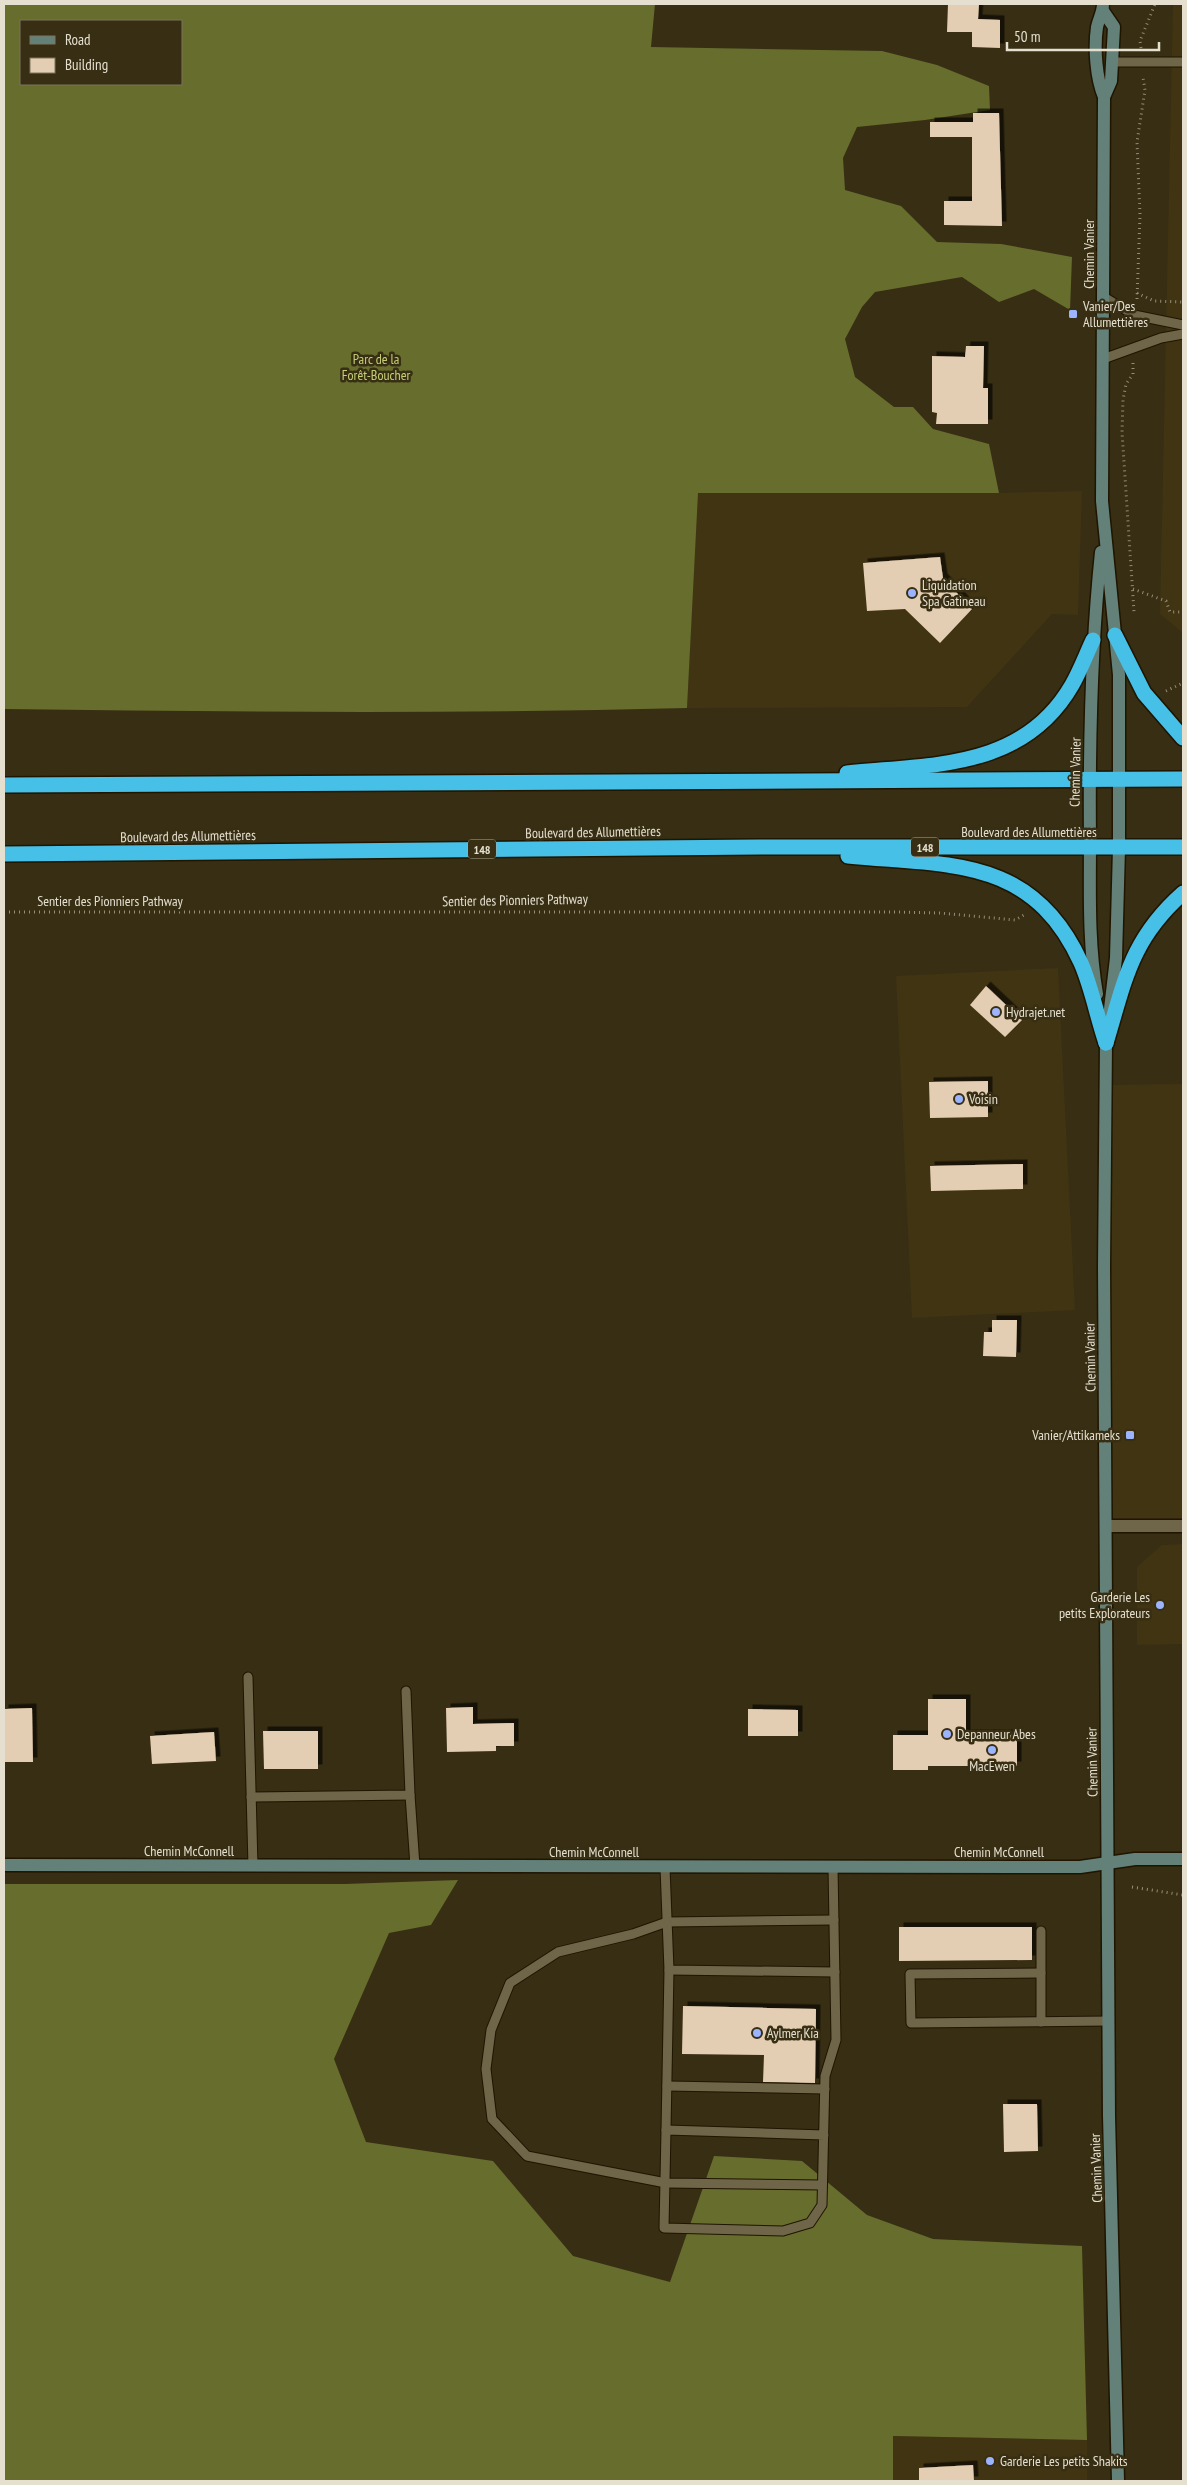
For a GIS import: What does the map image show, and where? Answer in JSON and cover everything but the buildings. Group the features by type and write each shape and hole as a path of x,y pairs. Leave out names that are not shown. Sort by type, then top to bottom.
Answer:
{"highway":[{"path":"1115,635 1144,693 1183,738"},
{"path":"768,782 942,763 1000,750 1022,739 1041,724 1072,686 1093,640"},
{"path":"4,785 1183,779"},
{"path":"760,847 971,869 994,875 1012,883 1039,902 1067,938 1081,964 1106,1043"},
{"name":"Boulevard des Allumettières","path":"4,854 760,847 1183,847"},
{"path":"1106,1043 1132,958 1152,924 1183,893"}],"main road":[{"name":"Chemin Vanier","path":"1103,8 1114,27 1111,81 1104,97 1103,530 1093,640 1089,780 1091,956 1106,1043"},
{"name":"Chemin Vanier","path":"1103,8 1098,27 1097,81 1104,97"},
{"name":"Chemin Vanier","path":"1103,530 1119,675 1119,848 1116,958 1106,1043 1104,1266 1107,1526 1107,1862 1118,2481"},
{"name":"Chemin McConnell","path":"4,1865 1080,1867 1135,1859 1183,1859"}],"street":[{"path":"1107,1526 1183,1526"}],"lane":[{"path":"1113,62 1183,62"},
{"path":"1104,297 1134,315 1183,325"},
{"path":"1103,359 1161,338 1183,334"},
{"path":"248,1677 253,1866"},
{"path":"406,1691 415,1866"},
{"path":"251,1797 410,1795"},
{"path":"665,1867 669,1970 664,2228 783,2231 810,2223 822,2205 825,2076 836,2040 833,1867"},
{"path":"822,2185 666,2183 527,2156 492,2119 486,2069 491,2030 510,1983 558,1952 633,1934 667,1922 834,1920"},
{"path":"1041,1930 1041,2022"},
{"path":"669,1970 835,1972"},
{"path":"1041,1973 910,1974 910,2023 1109,2021"},
{"path":"667,2086 825,2089"},
{"path":"666,2130 824,2135"}],"path":[{"path":"1138,293 1154,301 1183,302"},
{"path":"1133,589 1166,601 1170,612 1183,612"},
{"path":"1162,693 1183,683"},
{"name":"Sentier des Pionniers Pathway","path":"4,912 914,912 1015,920 1024,915"},
{"path":"1132,1887 1183,1895"}],"shaded area":[{"path":"1173,4 1183,4 1183,633 1160,614"},
{"path":"883,491 999,493 1082,491 1078,615 1052,614 967,707 687,708 697,493"},
{"path":"1058,968 1075,1310 912,1318 896,976"},
{"path":"1183,1084 1183,1526 1107,1526 1105,1085"},
{"name":"Garderie Les petits Explorateurs","path":"1183,1544 1183,1644 1137,1645 1137,1567 1162,1545"},
{"name":"Garderie Les petits Shakits","path":"893,2436 1087,2440 1087,2481 893,2481"}],"green space":[{"name":"Parc de la Forêt-Boucher","path":"4,4 655,4 651,47 882,51 937,65 989,86 990,110 925,120 857,127 843,158 845,190 901,206 937,242 1001,244 1072,257 1070,310 1034,289 999,302 962,277 875,292 862,307 845,339 855,377 894,407 913,407 933,429 989,444 999,493 698,493 687,708 345,712 4,709"},
{"path":"458,1880 431,1925 389,1933 334,2059 366,2142 493,2161 573,2256 670,2282 714,2156 802,2161 867,2215 933,2239 1082,2246 1087,2440 893,2436 893,2481 4,2481 4,1884 345,1884"}],"place":[{"name":"Vanier/Des Allumettières","path":"1073,314"},
{"name":"Liquidation Spa Gatineau","path":"912,593"},
{"name":"Hydrajet.net","path":"996,1012"},
{"name":"Voisin","path":"959,1099"},
{"name":"Vanier/Attikameks","path":"1130,1435"},
{"name":"Garderie Les petits Explorateurs","path":"1160,1605"},
{"name":"Depanneur Abes","path":"947,1734"},
{"name":"MacEwen","path":"992,1750"},
{"name":"Aylmer Kia","path":"757,2033"},
{"name":"Garderie Les petits Shakits","path":"990,2461"}]}
